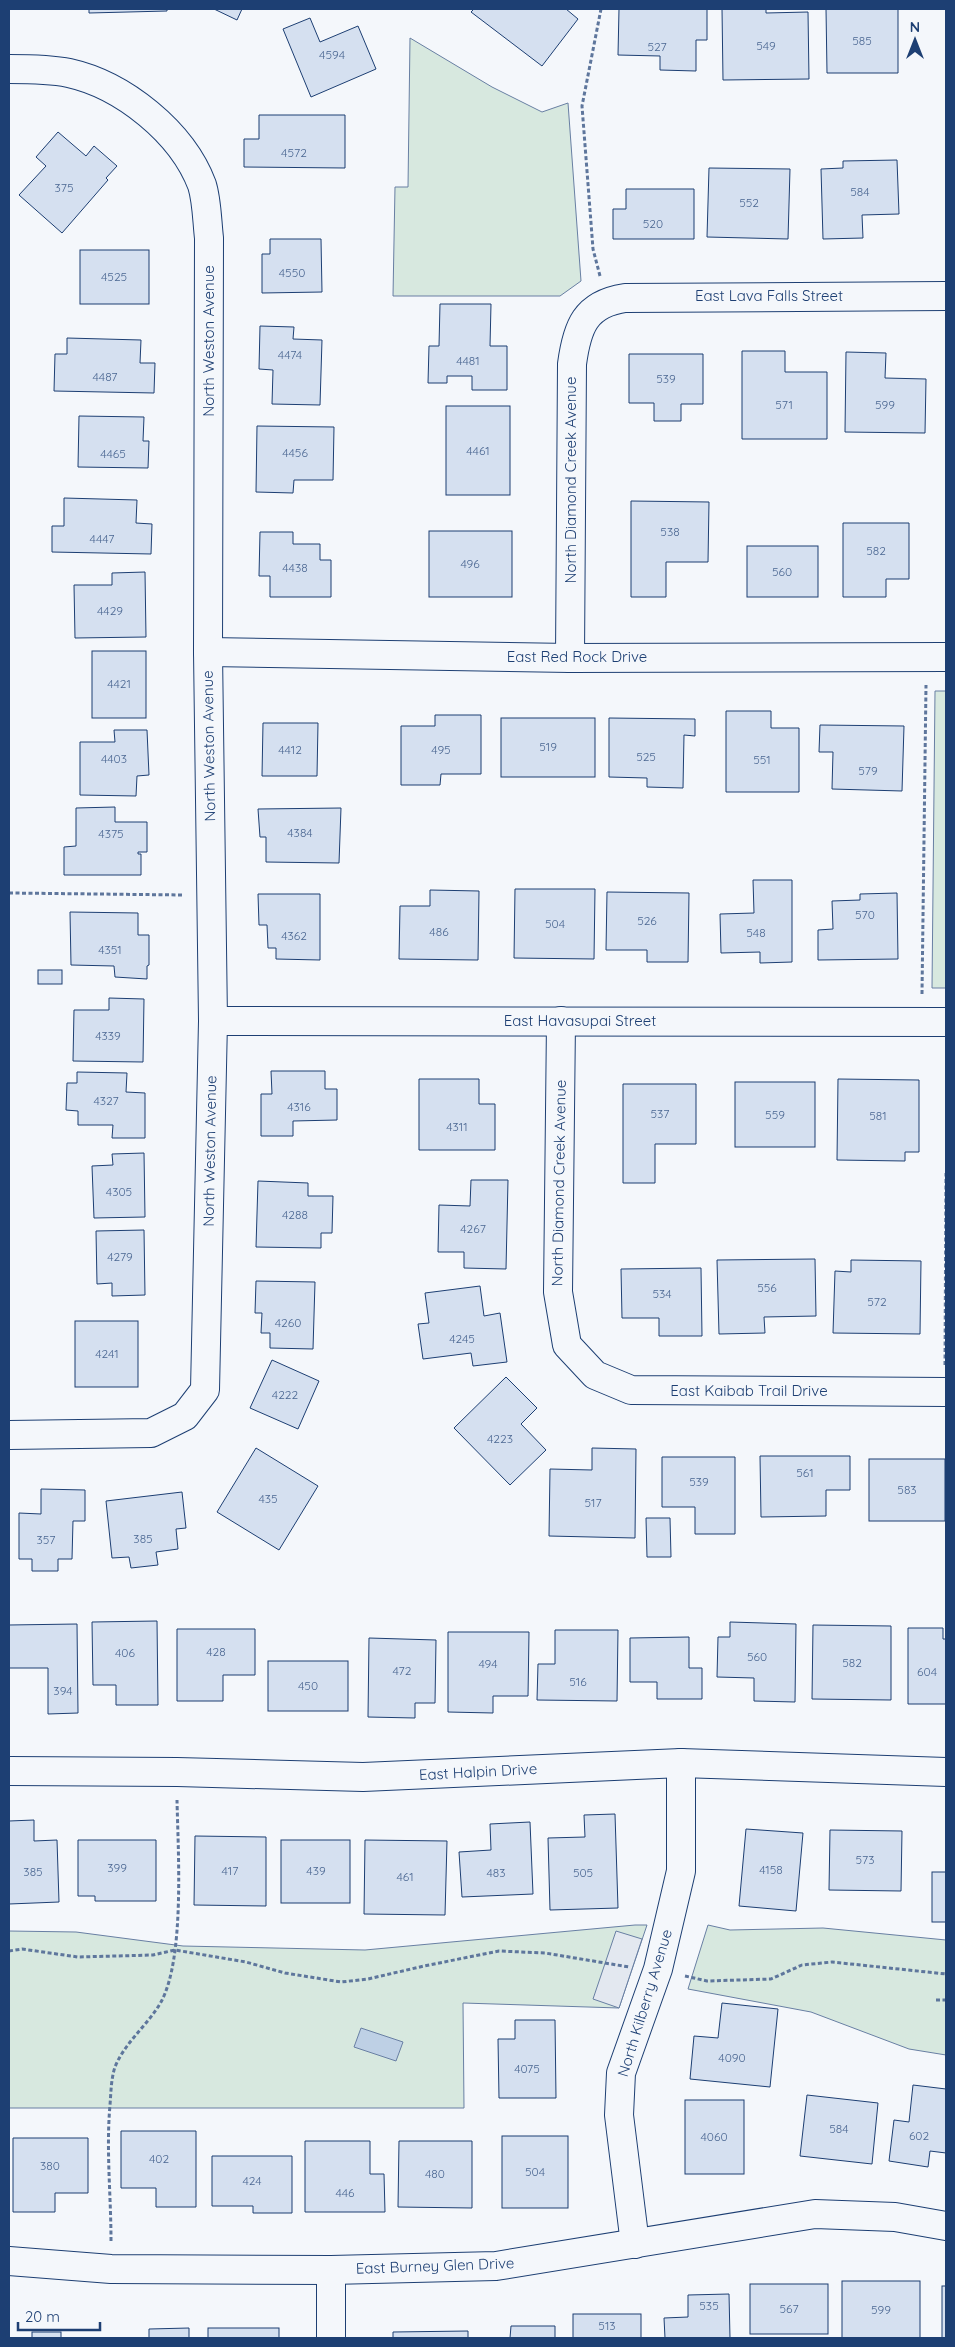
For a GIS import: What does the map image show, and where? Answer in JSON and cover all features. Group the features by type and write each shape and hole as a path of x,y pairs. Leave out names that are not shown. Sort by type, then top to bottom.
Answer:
{"street":[{"name":"North Weston Avenue","path":"9,69 38,69 70,73 99,82 118,92 154,119 173,138 190,162 202,185 209,238 208,652 213,1021 205,1390 184,1416 152,1433 9,1435"},
{"name":"East Lava Falls Street","path":"601,305 653,297 946,296"},
{"name":"North Diamond Creek Avenue","path":"570,658 572,364 580,326 601,305"},
{"name":"East Red Rock Drive","path":"208,652 570,658 936,657"},
{"name":"East Havasupai Street","path":"213,1021 934,1022"},
{"name":"North Diamond Creek Avenue","path":"561,1021 558,1292 567,1345"},
{"name":"East Kaibab Trail Drive","path":"567,1345 595,1375 631,1390 945,1392"},
{"name":"East Halpin Drive","path":"9,1771 177,1772 364,1777 681,1762 946,1772"},
{"name":"North Kilberry Avenue","path":"635,2244 618,2115 621,2073 658,1969 681,1871 681,1762"},
{"name":"East Burney Glen Drive","path":"9,2261 112,2269 331,2270 496,2266 815,2214 895,2217 946,2226"},
{"path":"331,2270 331,2338"}],"path":[{"path":"601,9 582,106 593,249 601,305"},
{"path":"934,1022 936,657"},
{"path":"9,893 212,895"},
{"path":"945,1392 946,1173"},
{"path":"112,2269 108,2141 112,2086 115,2067 129,2044 161,2002 171,1979 175,1950 178,1844 177,1772"},
{"path":"9,1950 22,1949 78,1957 153,1955 175,1950 246,1962 285,1973 341,1982 368,1979 499,1951 545,1953 589,1959 605,1964 658,1969 707,1981 771,1979 802,1965 832,1962 946,1974"},
{"path":"936,2000 946,2000"}],"shaded area":[{"path":"410,38 492,87 542,112 568,103 581,281 560,296 393,296 395,187 408,187"},
{"path":"935,691 946,691 946,988 932,988"},
{"path":"647,1925 619,2008 463,2003 464,2108 9,2108 9,1931 76,1932 183,1946 365,1950"},
{"path":"708,1925 730,1930 823,1928 946,1940 946,2055 909,2049 811,2012 688,1989"},
{"path":"616,1931 642,1939 619,2008 593,1999"}],"water":[{"path":"361,2028 403,2042 396,2061 354,2047"}],"building":[{"path":"89,9 167,9 167,11 89,13"},
{"path":"214,9 242,9 237,20"},
{"path":"474,9 566,9 578,19 542,66 471,12"},
{"path":"619,9 707,9 707,40 696,40 696,71 660,70 660,56 618,55"},
{"path":"722,9 766,9 766,13 808,12 809,79 723,80"},
{"path":"826,9 898,9 898,73 827,73"},
{"path":"310,18 320,42 358,26 376,69 311,97 283,29"},
{"path":"259,115 345,115 345,168 244,167 244,139 259,139"},
{"path":"58,132 86,156 94,146 117,166 106,178 108,180 62,233 19,195 46,166 36,157"},
{"path":"897,160 899,214 862,215 863,238 823,239 821,169 843,168 843,161"},
{"path":"709,168 790,169 788,239 707,237"},
{"path":"626,189 694,189 694,239 613,239 613,209 626,209"},
{"path":"270,239 321,239 322,292 262,293 262,254 270,254"},
{"path":"80,250 149,250 149,304 80,304"},
{"path":"440,304 491,304 490,346 507,346 507,390 472,390 472,376 447,376 447,383 428,383 429,346 439,346"},
{"path":"260,326 294,327 293,339 322,340 320,405 272,404 273,370 259,369"},
{"path":"67,338 141,340 140,363 155,363 154,393 54,391 55,354 67,354"},
{"path":"742,351 785,351 785,372 827,372 827,439 742,439"},
{"path":"846,352 886,353 885,378 926,379 925,433 845,432"},
{"path":"629,354 703,354 703,404 681,404 681,421 654,421 654,403 629,403"},
{"path":"446,406 510,406 510,495 446,495"},
{"path":"79,416 144,417 143,441 149,441 148,468 78,467"},
{"path":"257,426 334,427 333,480 294,480 293,493 256,492"},
{"path":"64,498 137,500 136,523 152,524 151,554 52,552 52,526 64,526"},
{"path":"631,501 709,502 708,562 666,562 666,597 631,597"},
{"path":"843,523 909,523 909,579 886,579 886,597 843,597"},
{"path":"429,531 512,531 512,597 429,597"},
{"path":"260,532 293,532 293,544 320,544 320,560 331,560 331,597 270,597 270,576 259,576"},
{"path":"747,546 818,546 818,597 747,597"},
{"path":"145,572 146,637 75,638 74,585 112,585 112,573"},
{"path":"92,651 146,651 146,718 92,718"},
{"path":"726,711 771,711 771,728 799,728 799,792 726,792"},
{"path":"435,715 481,715 481,774 441,774 440,785 401,785 401,726 435,726"},
{"path":"501,718 595,718 595,777 501,777"},
{"path":"609,718 695,719 695,736 684,735 683,788 647,787 647,778 609,777"},
{"path":"263,723 318,723 317,776 262,776"},
{"path":"820,725 904,726 902,791 832,789 833,752 819,752"},
{"path":"114,730 147,730 149,775 137,776 136,796 80,795 80,742 115,742"},
{"path":"115,807 115,822 147,822 147,852 138,852 138,854 141,854 141,875 64,875 64,847 76,846 76,808"},
{"path":"341,808 339,863 266,862 266,837 260,837 258,809"},
{"path":"753,880 792,880 792,962 760,963 760,952 721,953 720,914 754,913"},
{"path":"515,889 595,889 594,959 514,958"},
{"path":"430,890 479,891 478,960 399,959 400,906 430,906"},
{"path":"607,892 689,893 688,962 647,962 647,950 606,950"},
{"path":"897,893 898,959 818,960 818,930 833,929 832,901 860,900 860,894"},
{"path":"258,894 320,894 320,960 276,959 276,948 268,948 267,925 259,925"},
{"path":"70,912 138,913 138,935 149,935 147,979 115,977 114,966 71,965"},
{"path":"38,970 62,970 62,984 38,984"},
{"path":"109,998 144,999 143,1062 73,1061 74,1010 109,1010"},
{"path":"271,1071 325,1071 325,1089 337,1089 337,1120 293,1121 293,1136 261,1136 261,1094 272,1094"},
{"path":"77,1072 127,1073 126,1092 145,1093 145,1138 112,1138 113,1125 78,1125 78,1111 66,1110 67,1083 77,1083"},
{"path":"419,1079 479,1079 479,1104 495,1104 495,1150 419,1150"},
{"path":"838,1079 919,1080 919,1152 905,1152 905,1161 837,1160"},
{"path":"735,1082 815,1082 815,1147 735,1147"},
{"path":"623,1084 696,1084 696,1144 655,1144 655,1183 623,1183"},
{"path":"144,1153 145,1217 94,1218 92,1166 113,1165 112,1154"},
{"path":"471,1180 508,1180 506,1269 464,1268 464,1252 438,1252 439,1205 470,1206"},
{"path":"258,1181 308,1183 308,1196 333,1196 332,1233 321,1233 321,1248 256,1247"},
{"path":"144,1230 145,1295 112,1296 112,1283 97,1284 96,1231"},
{"path":"815,1259 816,1316 764,1317 765,1333 719,1334 717,1260"},
{"path":"851,1260 921,1261 920,1334 833,1333 835,1271 851,1272"},
{"path":"701,1268 702,1336 659,1336 659,1318 622,1318 621,1269"},
{"path":"256,1281 315,1282 313,1349 270,1348 270,1333 261,1333 262,1313 255,1313"},
{"path":"480,1286 484,1316 500,1313 507,1362 473,1366 471,1353 423,1359 418,1324 429,1323 425,1293"},
{"path":"75,1321 138,1321 138,1387 75,1387"},
{"path":"272,1360 319,1381 298,1429 250,1408"},
{"path":"506,1377 537,1408 521,1424 546,1450 510,1485 454,1428"},
{"path":"256,1448 318,1486 279,1550 217,1512"},
{"path":"592,1448 636,1449 635,1538 549,1536 550,1469 592,1470"},
{"path":"760,1456 850,1456 850,1490 826,1490 826,1516 761,1517"},
{"path":"662,1457 735,1457 735,1534 695,1534 695,1507 662,1507"},
{"path":"869,1459 945,1459 945,1521 869,1521"},
{"path":"41,1489 85,1490 85,1521 73,1521 72,1559 58,1559 58,1571 32,1571 32,1559 19,1559 19,1513 41,1514"},
{"path":"182,1492 186,1528 176,1529 178,1549 156,1552 158,1565 131,1568 129,1557 112,1558 106,1501"},
{"path":"646,1518 670,1518 671,1557 647,1557"},
{"path":"157,1621 158,1705 116,1705 116,1685 93,1685 92,1622"},
{"path":"730,1622 796,1624 795,1702 754,1701 754,1678 717,1677 718,1637 730,1637"},
{"path":"77,1624 78,1713 48,1714 48,1668 9,1668 9,1625"},
{"path":"813,1625 891,1626 891,1700 812,1699"},
{"path":"908,1628 943,1628 943,1639 946,1639 946,1704 908,1704"},
{"path":"177,1629 255,1629 255,1675 223,1675 223,1701 177,1701"},
{"path":"555,1630 618,1630 617,1701 537,1700 538,1664 555,1664"},
{"path":"448,1632 529,1632 528,1696 493,1696 493,1713 448,1712"},
{"path":"689,1637 689,1668 702,1668 702,1699 657,1699 657,1682 630,1682 630,1638"},
{"path":"369,1638 436,1640 435,1703 415,1703 415,1718 368,1717"},
{"path":"268,1661 348,1661 348,1711 268,1711"},
{"path":"615,1814 618,1908 550,1910 548,1838 585,1837 584,1815"},
{"path":"34,1820 34,1841 57,1840 59,1902 9,1904 9,1821"},
{"path":"530,1822 533,1894 462,1897 459,1852 491,1850 490,1824"},
{"path":"746,1829 803,1833 796,1911 739,1906"},
{"path":"830,1830 902,1831 901,1891 829,1890"},
{"path":"195,1836 266,1837 266,1906 194,1905"},
{"path":"78,1840 156,1840 156,1901 95,1901 95,1896 78,1896"},
{"path":"281,1840 350,1840 350,1903 281,1903"},
{"path":"365,1840 447,1841 445,1915 364,1914"},
{"path":"932,1872 946,1872 946,1922 932,1922"},
{"path":"722,2003 778,2009 770,2087 690,2079 694,2036 718,2038"},
{"path":"515,2020 555,2020 556,2098 499,2098 498,2039 515,2039"},
{"path":"913,2085 946,2089 946,2153 930,2151 928,2167 889,2161 894,2120 909,2122"},
{"path":"807,2095 878,2103 872,2164 800,2156"},
{"path":"685,2100 744,2100 744,2174 685,2174"},
{"path":"121,2131 196,2131 196,2207 156,2207 156,2188 121,2188"},
{"path":"502,2136 568,2136 568,2208 502,2208"},
{"path":"13,2138 88,2138 88,2193 55,2193 55,2212 13,2212"},
{"path":"305,2141 370,2141 370,2174 384,2174 385,2212 305,2212"},
{"path":"399,2141 472,2141 472,2208 398,2207"},
{"path":"212,2156 292,2156 292,2213 253,2213 253,2206 212,2206"},
{"path":"842,2281 920,2281 920,2338 842,2338"},
{"path":"750,2284 828,2284 828,2334 750,2334"},
{"path":"942,2286 946,2286 946,2338 942,2338"},
{"path":"729,2294 730,2338 665,2338 664,2318 688,2317 688,2295"},
{"path":"573,2314 641,2314 641,2338 573,2338"},
{"path":"511,2326 555,2326 555,2338 510,2338"},
{"path":"189,2328 189,2338 149,2338 149,2329"},
{"path":"208,2328 279,2328 279,2338 208,2338"},
{"path":"468,2331 468,2338 393,2338 393,2332"},
{"path":"32,2332 61,2332 61,2338 32,2338"}]}
